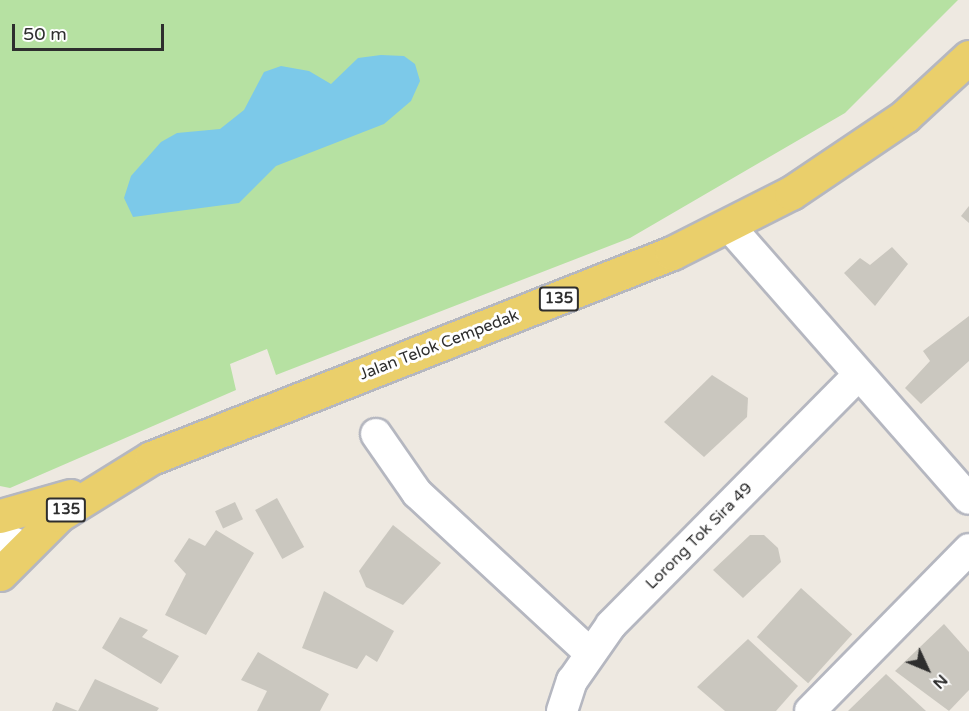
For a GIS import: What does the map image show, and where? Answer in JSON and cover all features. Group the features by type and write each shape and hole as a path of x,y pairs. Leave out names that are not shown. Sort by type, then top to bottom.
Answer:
{"main road":[{"name":"Jalan Telok Cempedak","path":"0,574 12,541 114,479 192,439 615,277 729,226 832,168 904,116 969,57"},
{"path":"0,516 114,479"}],"street":[{"path":"729,226 969,499"},
{"name":"Lorong Tok Sira 49","path":"562,711 589,652 858,375"},
{"path":"376,434 417,493 589,652"},
{"path":"810,711 969,549"}],"green space":[{"path":"0,0 958,0 845,113 630,238 276,375 267,349 230,364 236,390 10,488 0,486"}],"water":[{"path":"381,55 404,56 415,64 420,81 411,101 384,124 276,166 239,203 133,217 124,198 131,176 161,142 177,133 220,129 244,110 264,72 281,66 309,71 331,84 358,58"}],"building":[{"path":"969,206 969,223 961,216"},
{"path":"892,247 908,264 875,306 844,273 860,258 870,265"},
{"path":"969,316 969,361 921,404 905,388 930,361 923,351"},
{"path":"712,375 748,398 747,417 704,457 664,422"},
{"path":"277,498 304,547 282,559 255,510"},
{"path":"235,502 243,519 223,529 215,511"},
{"path":"393,525 441,563 403,605 366,587 359,571"},
{"path":"216,530 254,553 206,635 165,615 186,574 174,561 189,538 205,546"},
{"path":"750,535 764,535 778,548 781,562 743,598 713,570"},
{"path":"801,588 852,634 808,683 757,637"},
{"path":"324,591 394,631 377,662 366,655 357,669 302,648"},
{"path":"120,617 148,630 142,637 179,656 161,684 102,648"},
{"path":"944,624 969,652 969,690 949,711 895,671"},
{"path":"748,639 798,686 776,711 725,711 697,687"},
{"path":"258,652 329,694 320,711 257,711 267,691 241,680"},
{"path":"886,674 926,711 848,711"},
{"path":"95,679 159,708 157,711 78,711"},
{"path":"56,702 78,711 52,711"}]}
